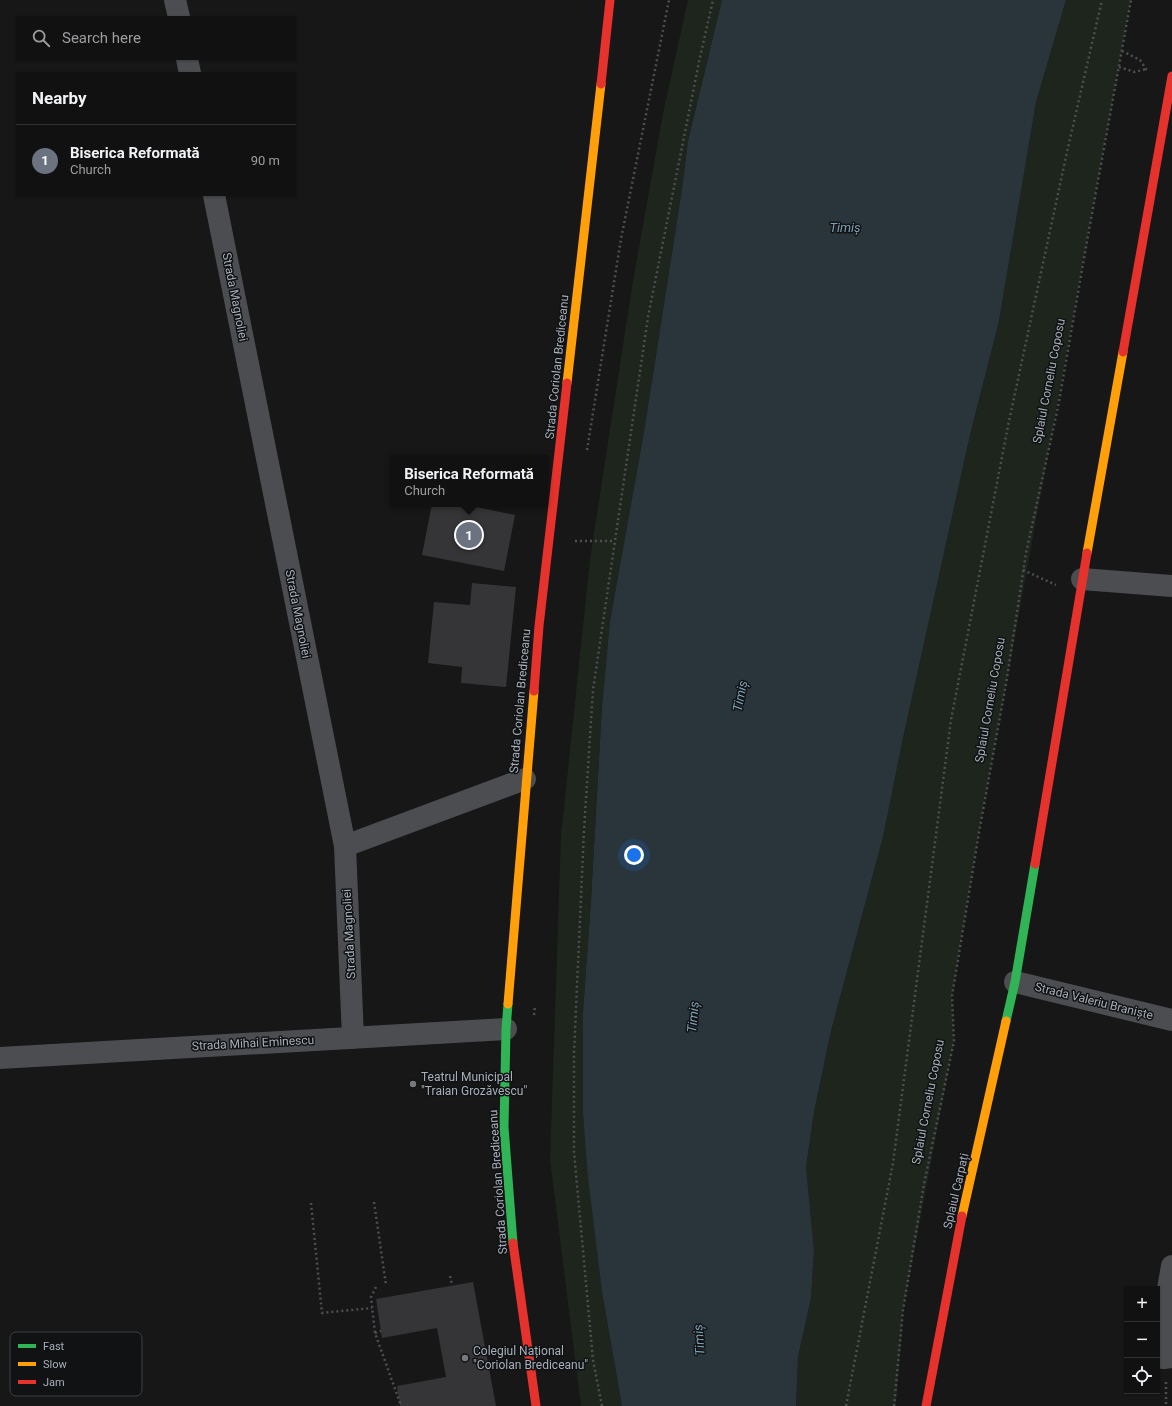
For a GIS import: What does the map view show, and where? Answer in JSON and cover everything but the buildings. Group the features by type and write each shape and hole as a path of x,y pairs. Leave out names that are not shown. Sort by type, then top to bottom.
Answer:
{"street":[{"path":"175,0 178,16"},
{"name":"Strada Coriolan Brediceanu","path":"536,1406 513,1244 504,1127 506,1029 539,626 610,0"},
{"path":"187,60 190,72"},
{"path":"1015,982 1082,579 1172,76"},
{"name":"Strada Magnoliei","path":"214,196 345,846 353,1038"},
{"path":"1082,579 1172,586"},
{"path":"345,846 526,779"},
{"name":"Strada Valeriu Braniște","path":"1015,982 1172,1020"},
{"name":"Splaiul Carpați","path":"926,1406 960,1227 1015,982"},
{"name":"Strada Mihai Eminescu","path":"0,1058 506,1029"},
{"path":"1168,1357 1164,1306 1172,1266"}],"path":[{"path":"586,456 621,239 669,0"},
{"path":"602,1406 593,1360 574,1152 574,1053 584,830 593,690 648,317 713,0"},
{"path":"846,1406 893,1163 951,720 1009,420 1065,160 1102,0"},
{"name":"Splaiul Corneliu Coposu","path":"894,1406 903,1310 924,1184 954,1041 952,996 980,827 1007,678 1023,570 1058,407 1131,0"},
{"path":"1119,67 1135,72 1146,69 1140,60 1122,51"},
{"path":"598,541 614,541"},
{"path":"1023,570 1057,586"},
{"path":"534,1015 535,999"},
{"path":"374,1202 386,1285"},
{"path":"311,1203 322,1314 372,1308"},
{"path":"450,1276 452,1285"},
{"path":"376,1287 371,1297 375,1333 400,1403 398,1406"},
{"path":"375,1333 381,1331"},
{"path":"1166,1402 1172,1402"}],"shaded area":[{"path":"688,0 722,0 688,141 682,189 644,432 610,621 602,707 583,1012 583,1113 602,1292 622,1406 581,1406 550,1160 561,836 590,559 632,287 663,113"},
{"path":"1066,0 1131,0 978,838 952,996 954,1041 903,1310 896,1406 796,1406 798,1357 811,1298 814,1251 806,1167 814,1112 831,1031 883,837 903,738 970,435 999,321 1036,102"}],"water":[{"name":"Timiș","path":"722,0 1066,0 1036,102 999,321 970,435 903,738 883,837 831,1031 814,1112 806,1167 814,1251 811,1298 798,1357 796,1406 622,1406 602,1292 588,1177 583,1113 583,1012 602,707 610,621 644,432 682,189 688,141"}],"traffic: fast":[{"path":"1006,1021 1015,982 1035,864"},
{"path":"508,1004 504,1127 513,1243"}],"traffic: slow":[{"path":"567,383 601,84"},
{"path":"1087,553 1123,352"},
{"path":"508,1004 534,691"},
{"path":"962,1216 1006,1021"}],"traffic: jam":[{"path":"601,84 610,0"},
{"path":"1123,352 1172,76"},
{"path":"534,691 539,626 567,383"},
{"path":"1035,864 1087,553"},
{"path":"926,1406 962,1216"},
{"path":"513,1243 536,1406"}],"place":[{"name":"Biserica Reformată","path":"469,535"},
{"name":"Teatrul Municipal \"Traian Grozăvescu\"","path":"413,1084"},
{"name":"Colegiul Național \"Coriolan Brediceanu\"","path":"465,1358"}]}
